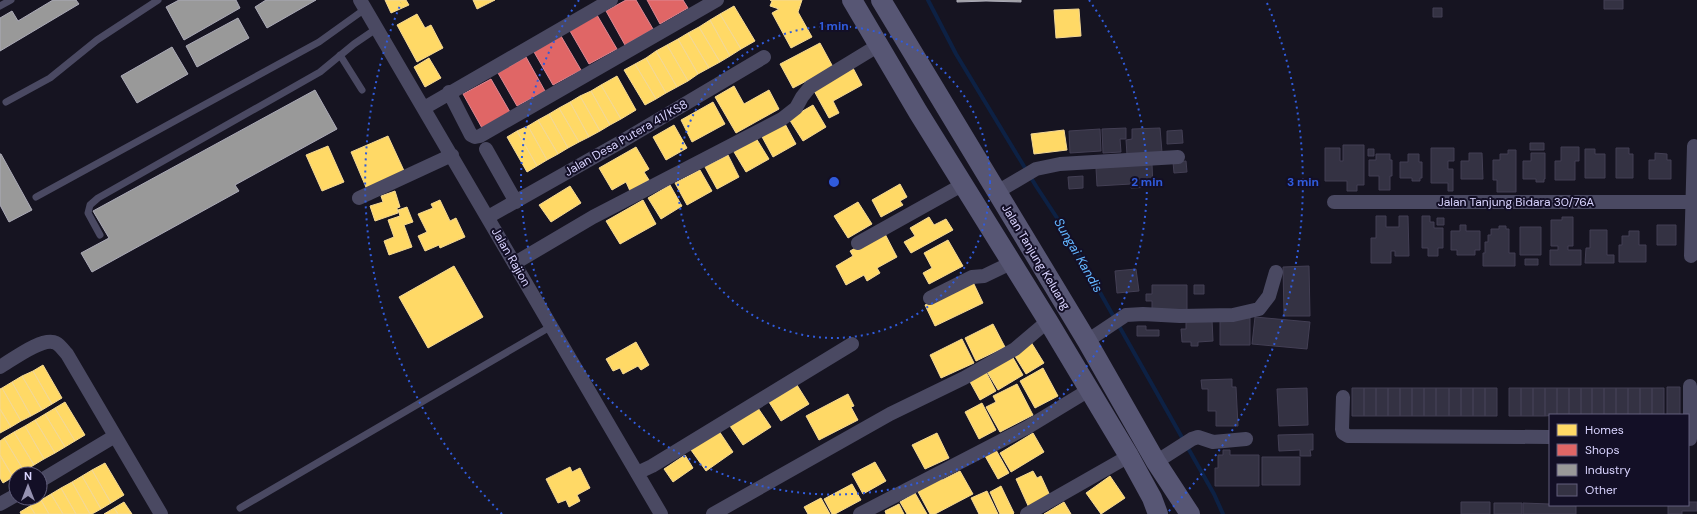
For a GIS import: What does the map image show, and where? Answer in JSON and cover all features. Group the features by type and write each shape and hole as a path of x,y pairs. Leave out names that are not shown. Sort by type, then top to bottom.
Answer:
{"main road":[{"name":"Jalan Tanjung Keluang","path":"852,0 962,185 1048,321 1129,456 1152,498 1158,514"},
{"name":"Jalan Tanjung Keluang","path":"880,0 997,192 1091,337 1164,456 1187,510"}],"street":[{"path":"424,108 449,92 611,0"},
{"path":"449,92 471,135 475,137 480,136 717,0"},
{"name":"Jalan Rajion","path":"361,8 376,29 424,108 515,263 545,329 637,473 661,514"},
{"path":"515,263 593,217 782,119 796,108 810,87 879,45"},
{"name":"Jalan Desa Putera 41/KS8","path":"488,217 620,143 764,57"},
{"path":"1691,256 1695,202 1694,146"},
{"path":"486,149 516,202"},
{"path":"359,198 452,155"},
{"path":"997,192 1014,181 1036,170 1060,164 1178,157"},
{"path":"858,243 962,185"},
{"name":"Jalan Tanjung Bidara 30/76A","path":"1334,202 1695,202"},
{"path":"930,298 972,277 984,276 1011,263"},
{"path":"1091,337 1126,316 1233,315 1258,309 1269,296 1276,272"},
{"path":"713,514 890,414 964,378 1009,352 1048,321"},
{"path":"0,367 42,343 50,341 57,343 67,354 161,514"},
{"path":"637,473 658,462 852,344"},
{"path":"1690,386 1692,439"},
{"path":"860,514 1028,427 1089,390"},
{"path":"1343,397 1342,429 1343,433 1348,436 1549,437"},
{"path":"48,476 115,436"},
{"path":"1164,456 1198,437 1213,442 1246,439"},
{"path":"1027,514 1129,456"}],"lane":[{"path":"0,6 11,0"},
{"path":"6,102 50,78 97,40 158,0"},
{"path":"36,197 319,42 361,8"},
{"path":"100,235 88,213 90,205 98,198 320,72 340,55 376,29"},
{"path":"340,55 362,90"},
{"path":"240,508 545,329"}],"building: Homes":[{"path":"385,0 406,0 409,5 391,13"},
{"path":"473,0 495,0 477,9"},
{"path":"770,0 802,0 798,12 812,37 791,48 772,13 779,9 770,6 772,1"},
{"path":"734,6 755,41 741,49 720,14"},
{"path":"1079,9 1081,36 1056,38 1054,10"},
{"path":"417,14 425,28 431,25 443,48 417,62 397,25"},
{"path":"720,14 741,49 730,56 710,20"},
{"path":"710,20 730,56 720,62 699,27"},
{"path":"699,27 720,62 709,68 688,33"},
{"path":"688,33 709,68 698,74 678,39"},
{"path":"678,39 698,74 688,81 667,45"},
{"path":"820,43 833,67 793,88 780,64"},
{"path":"667,45 688,81 677,87 656,51"},
{"path":"656,51 677,87 666,93 646,58"},
{"path":"429,58 441,78 425,87 414,67"},
{"path":"646,58 666,93 656,99 635,64"},
{"path":"635,64 656,99 645,105 624,70"},
{"path":"853,68 862,85 833,101 839,113 829,118 813,89"},
{"path":"617,76 636,110 621,119 601,85"},
{"path":"601,85 621,119 610,125 591,91"},
{"path":"734,86 744,104 769,90 779,109 736,133 715,97"},
{"path":"591,91 610,125 600,131 580,96"},
{"path":"580,96 600,131 589,137 570,102"},
{"path":"570,102 589,137 579,142 559,108"},
{"path":"713,102 725,124 692,142 681,120"},
{"path":"813,105 826,127 803,141 789,119"},
{"path":"559,108 579,142 568,148 549,114"},
{"path":"549,114 568,148 558,154 538,120"},
{"path":"538,120 558,154 547,160 528,126"},
{"path":"784,122 796,144 773,157 761,135"},
{"path":"674,125 687,148 666,160 653,137"},
{"path":"528,126 547,160 537,166 517,131"},
{"path":"1064,130 1067,150 1034,154 1031,134"},
{"path":"517,131 537,166 527,172 507,137"},
{"path":"388,136 406,175 368,192 351,152"},
{"path":"756,138 769,159 746,172 734,152"},
{"path":"328,146 344,182 322,191 306,155"},
{"path":"636,147 649,169 644,172 649,180 630,191 626,182 612,190 599,168"},
{"path":"728,155 739,177 717,189 705,167"},
{"path":"700,170 712,191 687,205 675,183"},
{"path":"900,184 907,197 900,201 903,205 881,217 872,200"},
{"path":"670,185 682,206 661,219 648,198"},
{"path":"570,186 581,203 551,222 539,205"},
{"path":"395,191 400,207 397,208 398,213 375,221 370,206 383,202 381,196"},
{"path":"440,200 450,221 456,218 465,237 440,248 439,245 425,251 418,236 427,232 418,214 433,208 431,204"},
{"path":"643,200 656,224 620,244 606,221"},
{"path":"858,202 872,224 848,238 834,216"},
{"path":"407,207 413,222 404,225 412,247 389,255 384,241 394,237 388,220 400,216 398,210"},
{"path":"929,217 934,225 946,219 953,230 911,253 904,242 915,236 910,228"},
{"path":"884,232 897,257 877,268 880,273 867,281 864,275 846,285 836,266 853,256 850,251"},
{"path":"948,240 963,266 929,284 923,273 932,268 924,253"},
{"path":"454,266 483,317 428,348 399,297"},
{"path":"973,282 983,303 935,326 925,305"},
{"path":"993,324 1005,347 976,361 965,338"},
{"path":"962,339 974,363 941,378 930,355"},
{"path":"636,342 649,365 641,370 638,366 623,374 620,368 613,371 606,359"},
{"path":"1031,342 1044,363 1026,374 1013,353"},
{"path":"1012,356 1023,375 998,390 986,370"},
{"path":"43,365 62,398 52,404 33,371"},
{"path":"1043,368 1058,396 1035,408 1020,381"},
{"path":"33,371 52,404 42,410 22,376"},
{"path":"986,372 996,391 980,400 969,380"},
{"path":"22,376 42,410 31,416 12,382"},
{"path":"12,382 31,416 21,421 2,388"},
{"path":"1017,384 1033,415 1000,432 986,407 996,402 993,396"},
{"path":"797,385 809,404 781,421 769,402"},
{"path":"2,388 21,421 11,427 0,409 0,389"},
{"path":"848,394 854,406 851,407 858,420 819,440 806,416"},
{"path":"65,402 85,435 75,441 55,408"},
{"path":"982,403 996,430 979,439 965,412"},
{"path":"55,408 75,441 65,447 45,414"},
{"path":"758,408 771,427 743,445 730,426"},
{"path":"0,409 11,427 0,433"},
{"path":"45,414 65,447 55,453 35,420"},
{"path":"35,420 55,453 44,459 25,426"},
{"path":"25,426 44,459 34,465 14,432"},
{"path":"719,431 733,452 706,471 691,450"},
{"path":"14,432 34,465 21,466 4,438"},
{"path":"937,433 949,458 925,469 912,445"},
{"path":"1033,433 1044,452 1011,472 1000,453"},
{"path":"4,438 21,466 8,466 8,469 0,455 0,441"},
{"path":"996,450 1009,473 998,479 985,456"},
{"path":"0,455 8,469 8,480 3,483 0,478"},
{"path":"685,455 693,468 673,482 664,469"},
{"path":"875,462 886,481 863,494 852,474"},
{"path":"105,463 124,495 111,503 92,470"},
{"path":"570,467 572,472 580,468 590,488 577,495 580,501 569,507 566,500 558,503 546,479"},
{"path":"92,470 111,503 101,509 82,476"},
{"path":"960,471 973,494 935,514 930,514 916,488 940,476 942,480"},
{"path":"1033,471 1037,478 1041,476 1052,500 1030,510 1016,479"},
{"path":"82,476 101,509 92,514 90,514 72,482"},
{"path":"1110,476 1125,498 1101,514 1086,493"},
{"path":"72,482 90,514 76,514 61,488"},
{"path":"852,484 861,500 835,514 832,514 824,499"},
{"path":"1001,486 1014,513 1013,514 1000,514 990,492"},
{"path":"61,488 76,514 63,514 51,494"},
{"path":"987,491 998,514 979,514 971,498"},
{"path":"915,493 927,514 907,514 900,502"},
{"path":"51,494 63,514 49,514 44,506 48,506 48,496"},
{"path":"821,498 830,514 808,514 804,507"},
{"path":"124,502 132,514 118,514 114,508"},
{"path":"1064,502 1071,514 1044,514"},
{"path":"899,504 904,514 886,514 885,511"},
{"path":"30,506 44,506 49,514 35,514"},
{"path":"30,506 35,514 21,514 20,512"},
{"path":"114,508 118,514 104,514"}],"building: Shops":[{"path":"626,0 636,0 653,29 625,45 606,11"},
{"path":"647,0 683,0 688,8 660,24"},
{"path":"597,15 617,49 589,64 570,31"},
{"path":"561,36 581,70 553,85 534,52"},
{"path":"526,57 545,91 517,106 498,73"},
{"path":"491,79 510,112 482,128 463,94"}],"building: Industry":[{"path":"53,0 76,0 79,4 0,51 0,18 12,11 18,21"},
{"path":"179,0 236,0 240,8 184,40 166,7"},
{"path":"266,0 316,0 267,28 255,7"},
{"path":"957,0 986,0 986,1 957,2"},
{"path":"986,0 1021,0 1021,2 986,1"},
{"path":"238,18 249,38 197,67 186,46"},
{"path":"172,47 188,74 137,103 121,76"},
{"path":"315,90 337,129 235,185 239,191 92,272 81,253 109,238 93,211"},
{"path":"0,154 32,210 9,222 0,205"}],"building: Other":[{"path":"1604,0 1623,0 1623,9 1604,9"},
{"path":"1433,8 1442,8 1442,17 1433,17"},
{"path":"1126,128 1126,139 1120,139 1121,152 1103,153 1102,129"},
{"path":"1160,128 1162,152 1127,155 1126,140 1132,139 1132,129"},
{"path":"1100,129 1101,151 1070,153 1069,131"},
{"path":"1182,130 1183,143 1167,144 1167,131"},
{"path":"1530,143 1544,143 1544,150 1530,150"},
{"path":"1343,145 1364,145 1364,185 1357,185 1357,191 1347,191 1347,181 1325,181 1325,148 1340,148 1340,161 1343,161"},
{"path":"1561,147 1579,147 1579,161 1575,161 1575,180 1555,180 1555,161 1561,161"},
{"path":"1431,148 1454,148 1454,161 1448,161 1448,169 1453,169 1453,191 1448,191 1448,183 1431,183"},
{"path":"1616,148 1629,148 1629,154 1633,154 1633,178 1616,178"},
{"path":"1368,149 1374,149 1374,156 1368,156"},
{"path":"1585,149 1595,149 1595,154 1605,154 1605,178 1585,178"},
{"path":"1508,150 1516,150 1516,192 1497,192 1497,180 1493,180 1493,160 1500,160 1500,154 1508,154"},
{"path":"1469,153 1482,153 1483,179 1461,179 1461,161 1469,161"},
{"path":"1531,153 1545,153 1544,182 1536,182 1536,179 1523,179 1523,161 1531,161"},
{"path":"1655,153 1667,154 1667,160 1671,160 1671,179 1649,179 1649,160 1655,160"},
{"path":"1376,154 1390,154 1390,160 1392,160 1392,176 1390,176 1390,190 1379,190 1379,176 1369,176 1369,160 1376,160"},
{"path":"1408,154 1419,154 1419,162 1422,162 1422,178 1420,178 1420,181 1412,181 1412,178 1400,178 1400,162 1408,162"},
{"path":"1186,161 1187,172 1174,173 1173,162"},
{"path":"1152,164 1153,187 1131,188 1131,184 1097,186 1096,168"},
{"path":"1083,176 1083,188 1069,189 1068,177"},
{"path":"1376,216 1386,216 1386,227 1399,227 1399,216 1408,216 1409,256 1395,256 1395,251 1391,251 1391,263 1371,263 1371,238 1376,238"},
{"path":"1422,216 1430,216 1430,222 1434,222 1434,228 1443,228 1443,248 1438,248 1438,256 1428,256 1428,248 1422,248"},
{"path":"1562,217 1573,217 1573,246 1568,246 1568,250 1581,250 1581,265 1550,265 1550,250 1558,250 1558,246 1551,246 1551,220 1562,220"},
{"path":"1437,218 1444,218 1444,225 1437,225"},
{"path":"1460,225 1466,225 1466,231 1480,231 1480,250 1475,250 1475,255 1457,255 1457,250 1451,250 1451,231 1460,231"},
{"path":"1657,225 1676,225 1676,245 1657,245"},
{"path":"1499,226 1506,226 1506,229 1509,229 1509,253 1515,253 1515,266 1483,266 1485,242 1488,242 1488,235 1491,235 1491,229 1499,229"},
{"path":"1520,227 1541,227 1541,255 1520,255"},
{"path":"1590,230 1607,230 1607,255 1614,255 1614,263 1585,263 1586,248 1590,248"},
{"path":"1629,231 1639,231 1639,245 1646,245 1646,262 1619,262 1619,245 1622,245 1622,236 1629,236"},
{"path":"1525,259 1538,259 1538,265 1525,265"},
{"path":"1309,266 1310,316 1284,316 1283,267"},
{"path":"1136,269 1139,291 1117,293 1115,271"},
{"path":"1152,285 1187,285 1187,310 1152,310 1152,301 1146,301 1146,294 1152,294"},
{"path":"1194,285 1204,285 1204,294 1194,294"},
{"path":"1255,317 1310,322 1307,349 1252,344"},
{"path":"1250,318 1250,345 1220,345 1220,319"},
{"path":"1186,320 1212,320 1213,341 1198,342 1198,346 1191,346 1191,342 1182,342 1181,329 1186,329"},
{"path":"1137,326 1146,326 1146,330 1159,330 1159,336 1137,336"},
{"path":"1232,379 1232,387 1236,387 1238,426 1216,426 1216,411 1208,411 1208,389 1202,389 1201,380"},
{"path":"1667,387 1680,387 1680,414 1667,414"},
{"path":"1307,388 1308,425 1279,426 1277,389"},
{"path":"1352,388 1364,388 1364,416 1352,416"},
{"path":"1364,388 1376,388 1376,416 1364,416"},
{"path":"1376,388 1388,388 1388,416 1376,416"},
{"path":"1388,388 1400,388 1400,416 1388,416"},
{"path":"1400,388 1412,388 1412,416 1400,416"},
{"path":"1412,388 1424,388 1424,416 1412,416"},
{"path":"1424,388 1436,388 1436,416 1424,416"},
{"path":"1436,388 1449,388 1449,416 1436,416"},
{"path":"1449,388 1461,388 1461,416 1449,416"},
{"path":"1461,388 1473,388 1473,416 1461,416"},
{"path":"1473,388 1485,388 1485,416 1473,416"},
{"path":"1485,388 1497,388 1497,416 1485,416"},
{"path":"1509,388 1521,388 1521,416 1509,416"},
{"path":"1521,388 1533,388 1533,416 1521,416"},
{"path":"1533,388 1545,388 1545,416 1533,416"},
{"path":"1545,388 1557,388 1557,414 1549,414 1549,416 1545,416"},
{"path":"1557,388 1569,388 1569,414 1557,414"},
{"path":"1569,388 1581,388 1581,414 1569,414"},
{"path":"1581,388 1592,388 1592,414 1581,414"},
{"path":"1592,388 1604,388 1604,414 1592,414"},
{"path":"1604,388 1616,388 1616,414 1604,414"},
{"path":"1616,388 1628,388 1628,414 1616,414"},
{"path":"1628,388 1640,388 1640,414 1628,414"},
{"path":"1640,388 1652,388 1652,414 1640,414"},
{"path":"1652,388 1664,388 1664,414 1652,414"},
{"path":"1313,434 1313,450 1310,450 1311,456 1300,456 1300,450 1279,451 1278,435"},
{"path":"1223,450 1230,450 1230,455 1259,455 1259,486 1215,486 1215,468 1218,468 1218,455 1223,455"},
{"path":"1262,457 1300,457 1300,485 1262,485"},
{"path":"1461,502 1490,502 1490,514 1461,514"},
{"path":"1689,502 1697,502 1697,511 1682,511 1682,514 1668,514 1668,506 1689,506"},
{"path":"1494,503 1522,503 1522,514 1494,514"},
{"path":"1523,503 1549,504 1549,506 1576,506 1576,514 1523,514"}],"waterway":[{"name":"Sungai Kandis","path":"928,0 956,54 1036,186 1063,227 1214,494 1223,514"}]}
